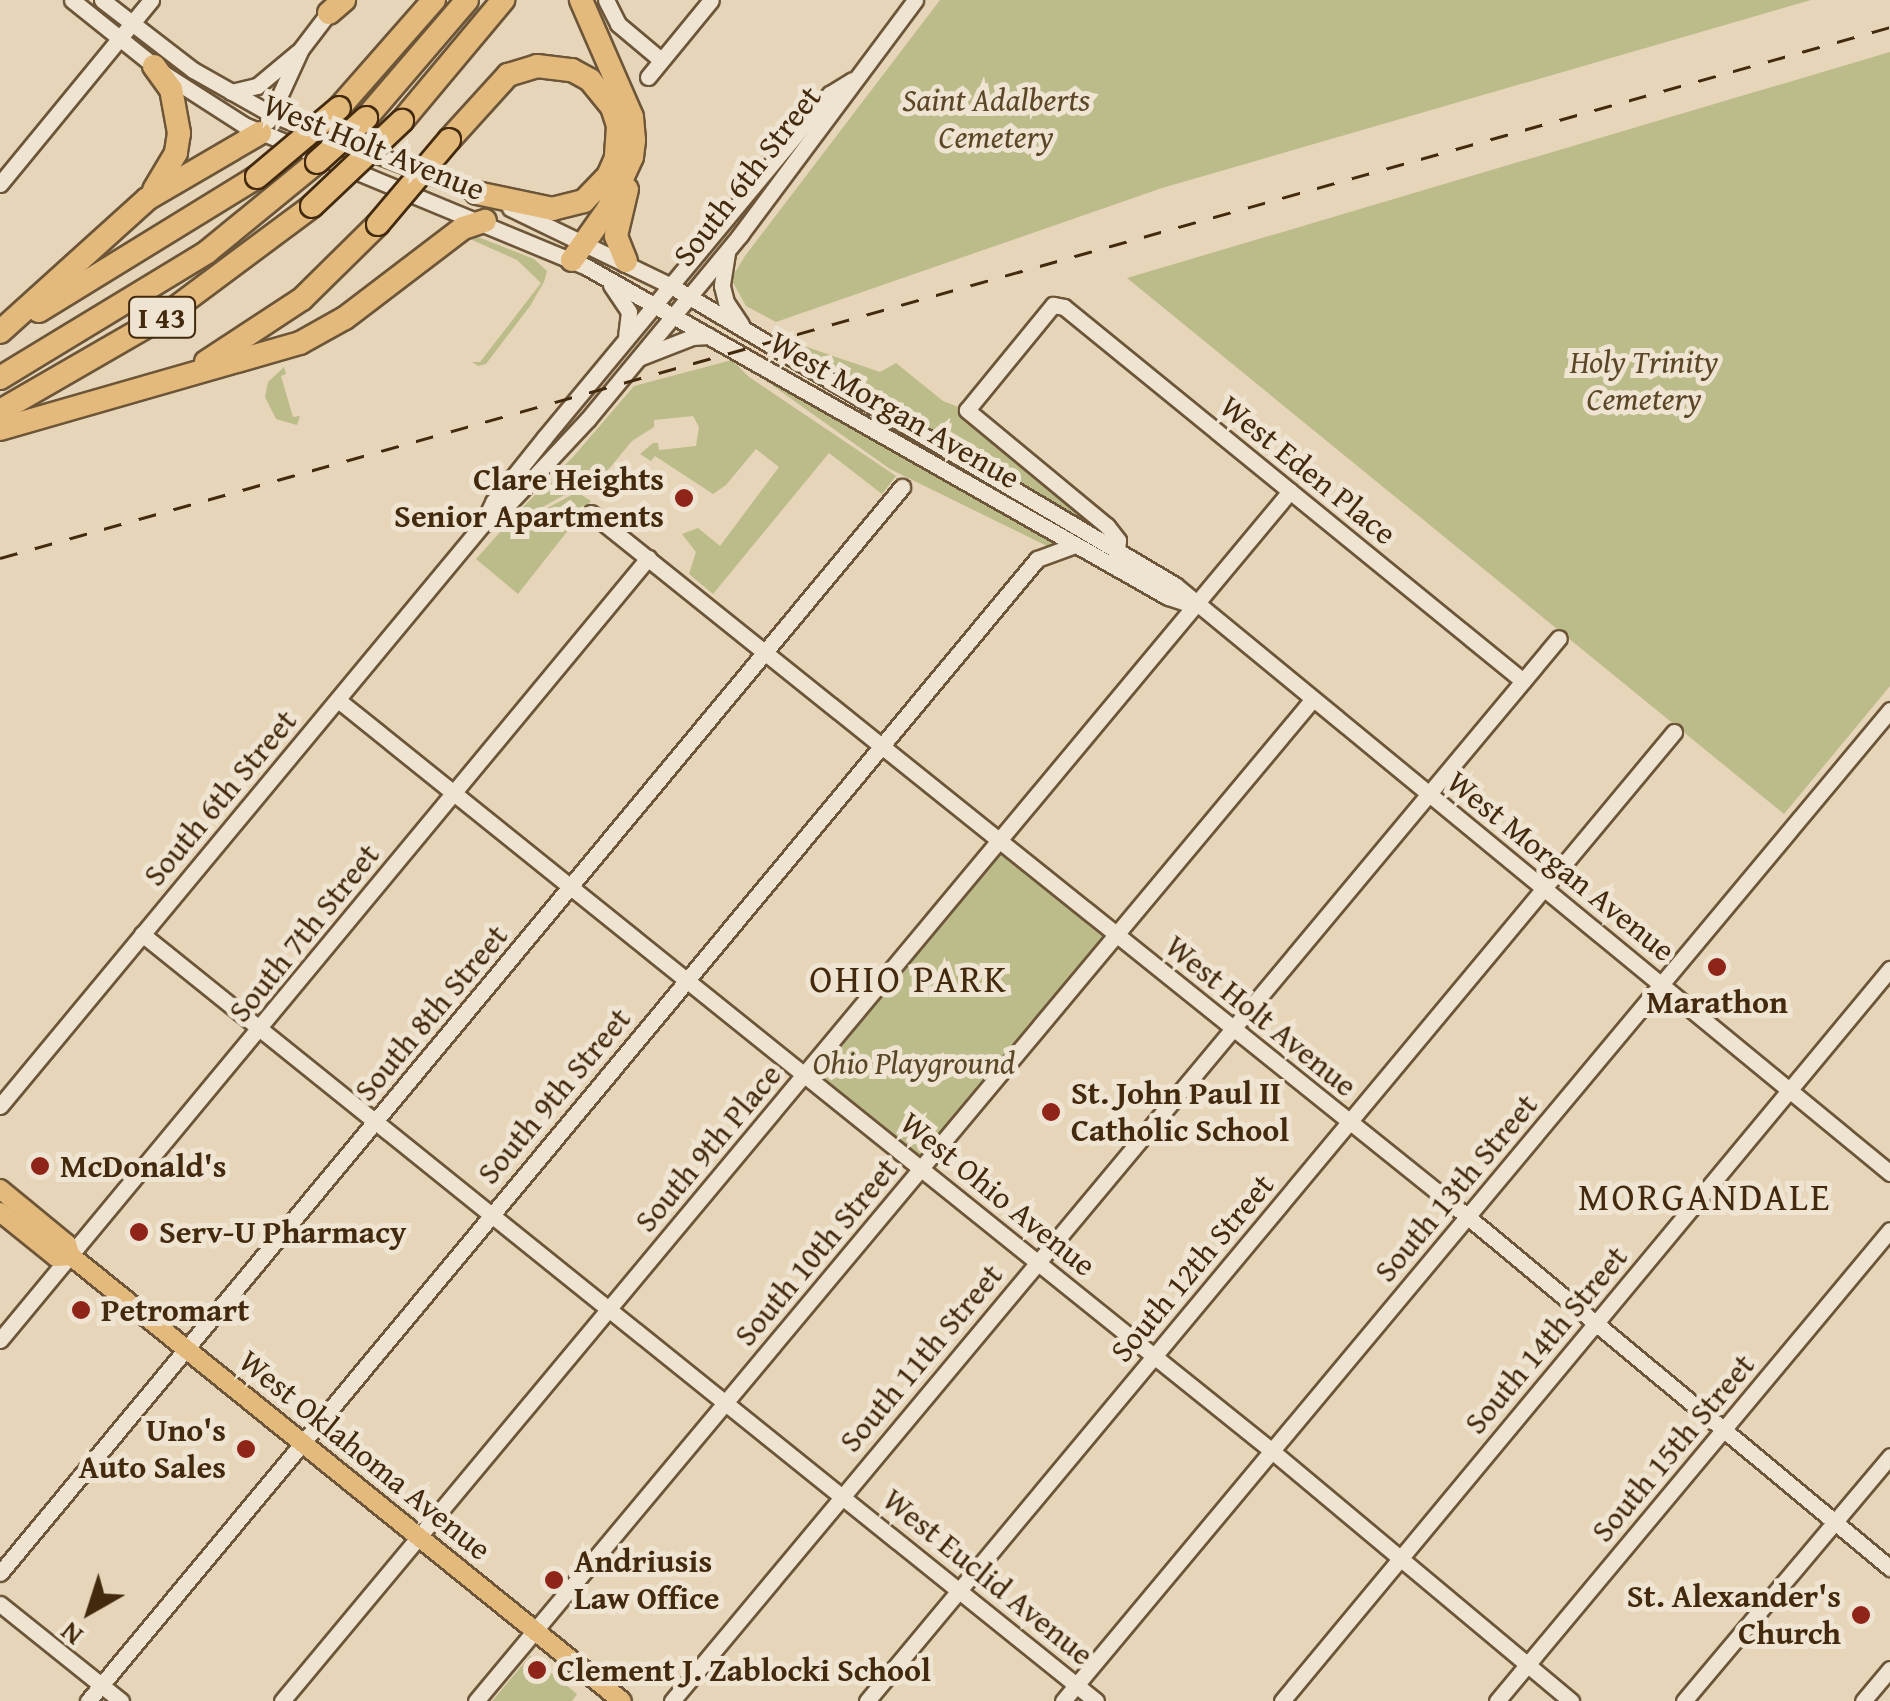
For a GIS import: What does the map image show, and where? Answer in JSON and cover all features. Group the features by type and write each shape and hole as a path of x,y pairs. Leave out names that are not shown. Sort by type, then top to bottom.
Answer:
{"highway":[{"path":"0,342 64,292 257,177 339,108 434,0"},
{"name":"I 43","path":"0,378 207,252 282,195 366,118 467,0"},
{"name":"I 43","path":"0,412 166,315 312,206 402,121 503,0"},
{"path":"581,0 632,117 632,157 616,236 626,261"},
{"path":"168,383 277,318 331,274 508,75 553,65 581,74 602,92 618,126 616,158 608,176 584,201 553,209 477,193"},
{"path":"147,199 166,174 179,133 171,89 154,66"},
{"path":"0,332 147,199 266,124"},
{"path":"579,250 608,208 632,157"},
{"path":"0,429 300,342 344,318 463,228 485,221"}],"main road":[{"name":"West Oklahoma Avenue","path":"0,1190 67,1244 71,1256 622,1701"},
{"name":"West Oklahoma Avenue","path":"0,1212 56,1257 71,1256"}],"street":[{"name":"West Holt Avenue","path":"72,0 154,66 266,124 485,221 626,261 689,296"},
{"name":"West Holt Avenue","path":"102,0 231,92 266,124 477,193 579,250 601,274 674,314"},
{"path":"0,184 152,0"},
{"path":"606,0 618,24 661,60"},
{"path":"648,77 711,0"},
{"name":"South 6th Street","path":"0,1106 482,525 538,473 638,359 842,102 852,80 916,0"},
{"path":"231,92 257,86 301,49 337,4"},
{"path":"266,124 301,49"},
{"name":"South 6th Street","path":"482,525 493,502 830,94 852,80"},
{"path":"728,249 722,286 726,302 744,327"},
{"path":"601,274 626,302 630,322 623,343"},
{"name":"West Morgan Avenue","path":"689,296 1115,558 1168,597 1196,606 1890,1173"},
{"name":"West Eden Place","path":"1115,558 1118,540 1107,526 966,410 1056,304 1523,681"},
{"name":"West Morgan Avenue","path":"674,314 1075,545 1115,558"},
{"path":"638,359 692,336 710,336"},
{"name":"South 8th Street","path":"0,1573 902,486"},
{"name":"South 9th Place","path":"282,1701 1290,491"},
{"name":"West Holt Avenue","path":"591,514 1468,1216 1890,1568"},
{"name":"South 9th Street","path":"88,1701 1037,559 1075,545"},
{"name":"South 7th Street","path":"0,1340 648,558"},
{"name":"South 11th Street","path":"672,1701 1559,638"},
{"name":"West Ohio Avenue","path":"338,700 1038,1261 1571,1701"},
{"name":"South 10th Street","path":"476,1701 1312,700"},
{"name":"South 13th Street","path":"1063,1701 1890,710"},
{"name":"South 12th Street","path":"867,1701 1674,732"},
{"name":"West Euclid Avenue","path":"142,934 1096,1701"},
{"name":"South 14th Street","path":"1282,1701 1890,969"},
{"name":"South 15th Street","path":"1497,1701 1890,1230"},
{"path":"1684,1701 1890,1456"},
{"path":"0,1604 121,1701"},
{"path":"1863,1701 1890,1669"}],"green space":[{"name":"Saint Adalberts Cemetery","path":"940,0 1811,0 1162,188 776,322 746,306 731,279 745,256"},
{"name":"Holy Trinity Cemetery","path":"1890,52 1890,686 1784,814 1127,278"},
{"path":"473,235 534,259 547,271 530,306 486,364 478,366 472,362 480,362 541,283 517,260 470,239"},
{"path":"795,343 880,372 896,363 943,401 961,408 960,415 1103,531 849,385"},
{"path":"734,358 1062,546 1053,549 890,469"},
{"path":"732,360 749,377 896,476 882,494 829,453 713,594 689,574 696,552 682,534 698,528 720,546 779,467 756,449 726,485 713,494 655,456 651,461 640,454 653,443 658,443 659,450 696,446 699,427 693,416 654,420 654,427 632,441 588,494 579,487 517,521 511,519 573,457 634,386"},
{"path":"284,367 286,374 281,376 293,417 300,416 297,425 276,419 265,397 268,382"},
{"path":"577,492 591,501 518,594 476,559 509,522 518,524"},
{"name":"Ohio Playground","path":"1001,852 1106,939 921,1160 816,1074"},
{"name":"Clement J. Zablocki School","path":"530,1656 577,1694 572,1701 492,1701"}],"railway":[{"path":"0,558 1890,27"}],"place":[{"name":"Clare Heights Senior Apartments","path":"684,498"},
{"name":"Marathon","path":"1717,967"},
{"name":"St. John Paul II Catholic School","path":"1051,1112"},
{"name":"McDonald's","path":"40,1166"},
{"name":"Serv-U Pharmacy","path":"139,1232"},
{"name":"Petromart","path":"81,1310"},
{"name":"Uno's Auto Sales","path":"246,1449"},
{"name":"Andriusis Law Office","path":"554,1580"},
{"name":"St. Alexander's Church","path":"1861,1615"},
{"name":"Clement J. Zablocki School","path":"537,1670"}],"district":[{"name":"OHIO PARK","path":"909,979"},
{"name":"MORGANDALE","path":"1705,1197"}]}
